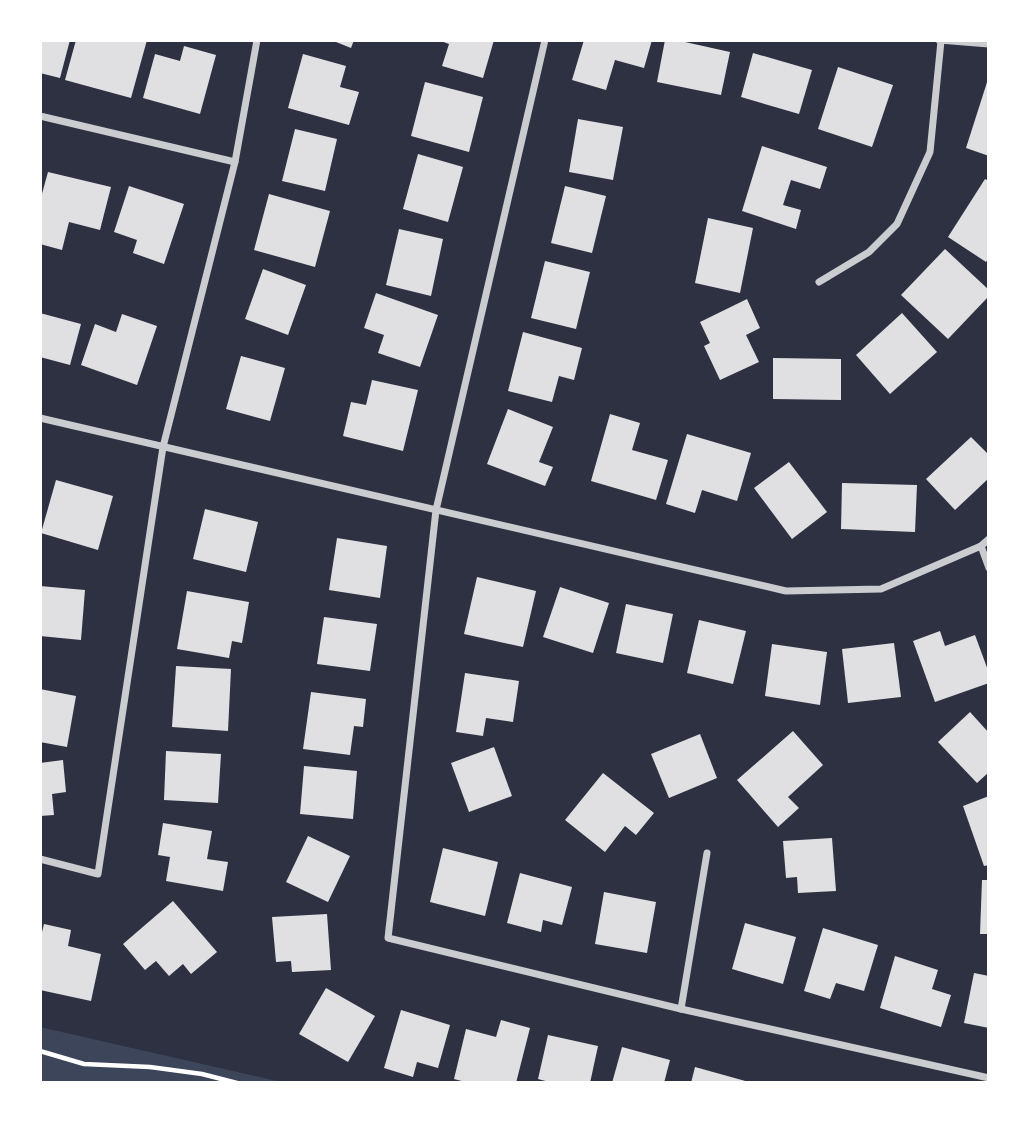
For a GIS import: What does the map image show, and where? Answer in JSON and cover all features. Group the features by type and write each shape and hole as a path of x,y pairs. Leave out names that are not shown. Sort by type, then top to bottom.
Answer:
{"street":[{"path":"40,859 98,874 163,447 235,162 257,40"},
{"path":"545,40 436,510 388,938 681,1009 989,1078"},
{"path":"819,282 869,252 897,224 930,152 940,40 989,44"},
{"path":"40,116 235,162"},
{"path":"40,418 786,592 881,589 981,546 989,539"},
{"path":"981,546 989,568"},
{"path":"681,1009 708,853"}],"path":[{"path":"40,1051 84,1064 202,1074 237,1083"}],"shaded area":[{"path":"40,1027 286,1083 40,1083"}],"building":[{"path":"40,40 70,40 60,78 40,73"},
{"path":"76,40 147,40 131,98 65,80"},
{"path":"331,40 354,40 351,48"},
{"path":"438,40 494,40 483,78 442,66 449,44"},
{"path":"584,40 652,40 644,68 615,60 606,90 572,80"},
{"path":"665,40 730,52 721,95 657,82"},
{"path":"184,46 216,55 200,114 143,98 155,54 180,61"},
{"path":"753,53 812,70 799,114 741,97"},
{"path":"303,54 346,66 340,87 359,92 349,125 288,108"},
{"path":"838,67 893,85 872,147 818,129"},
{"path":"989,76 989,156 966,148"},
{"path":"425,82 483,97 469,152 411,136"},
{"path":"578,119 623,127 613,180 569,172"},
{"path":"295,129 337,139 325,191 282,181"},
{"path":"762,146 827,167 820,189 791,180 783,205 801,210 796,229 742,211"},
{"path":"418,154 463,167 448,222 403,209"},
{"path":"48,172 111,187 100,230 69,222 62,250 40,244 40,201"},
{"path":"985,179 989,181 989,257 986,262 948,237"},
{"path":"129,186 184,204 164,264 133,253 137,240 114,232"},
{"path":"565,186 606,196 592,253 551,243"},
{"path":"269,194 330,211 315,267 254,250"},
{"path":"708,218 753,228 740,293 695,283"},
{"path":"399,229 443,239 431,296 386,285"},
{"path":"945,249 989,290 989,296 948,339 901,295"},
{"path":"545,261 590,272 576,329 531,318"},
{"path":"263,269 306,285 288,335 245,319"},
{"path":"376,293 438,315 420,367 378,353 384,335 364,328"},
{"path":"747,299 760,328 746,335 759,362 720,380 704,346 710,343 700,322"},
{"path":"40,313 81,324 70,365 40,357"},
{"path":"902,313 937,352 890,394 856,355"},
{"path":"122,314 157,326 137,385 81,365 95,324 116,332"},
{"path":"523,332 582,348 574,380 559,376 552,402 508,391"},
{"path":"241,356 285,368 270,421 226,409"},
{"path":"773,358 841,359 841,400 773,399"},
{"path":"372,380 418,390 403,451 343,436 351,402 366,405"},
{"path":"508,409 553,427 539,462 553,467 545,486 487,464"},
{"path":"610,414 640,423 632,450 668,460 656,500 591,481"},
{"path":"687,434 751,453 737,501 702,490 695,513 666,504"},
{"path":"971,437 989,455 989,478 955,510 926,479"},
{"path":"789,462 827,512 792,539 754,488"},
{"path":"56,480 113,496 98,550 41,533"},
{"path":"842,483 917,485 915,532 841,529"},
{"path":"205,509 258,522 246,572 193,559"},
{"path":"337,538 387,546 380,598 329,590"},
{"path":"477,577 536,591 523,647 464,634"},
{"path":"40,586 85,590 81,640 40,636"},
{"path":"560,587 609,603 593,653 543,637"},
{"path":"187,591 249,602 242,643 232,641 229,658 177,649"},
{"path":"626,604 673,614 663,663 616,653"},
{"path":"324,617 377,624 370,671 317,664"},
{"path":"699,620 746,631 733,684 687,673"},
{"path":"940,631 945,646 975,635 989,673 989,683 935,702 913,641"},
{"path":"894,643 901,697 848,703 842,649"},
{"path":"772,644 827,652 820,705 765,696"},
{"path":"176,666 231,669 228,731 172,727"},
{"path":"465,673 519,681 513,722 486,718 483,736 456,732"},
{"path":"40,689 76,696 67,747 40,742"},
{"path":"311,692 366,699 363,727 354,726 350,755 303,749"},
{"path":"970,712 989,733 989,772 977,783 938,742"},
{"path":"793,731 823,765 788,797 799,808 778,827 737,780"},
{"path":"700,734 717,778 669,798 651,754"},
{"path":"494,747 512,796 469,812 451,763"},
{"path":"166,751 221,754 218,803 164,800"},
{"path":"63,760 66,792 52,794 54,815 40,816 40,763"},
{"path":"304,766 357,771 353,819 300,814"},
{"path":"603,773 654,813 636,835 625,826 605,852 565,820"},
{"path":"989,796 989,865 984,866 963,806"},
{"path":"163,823 212,831 207,859 228,862 223,891 166,881 170,857 158,855"},
{"path":"308,836 350,856 328,902 286,882"},
{"path":"832,838 836,891 798,893 797,877 786,878 783,841"},
{"path":"443,848 498,862 485,916 430,902"},
{"path":"520,873 572,887 562,925 543,920 541,932 507,923"},
{"path":"982,880 989,880 989,934 980,934"},
{"path":"604,892 656,902 647,953 595,944"},
{"path":"173,901 217,952 191,974 183,964 169,976 156,961 145,970 123,944"},
{"path":"327,914 331,970 292,972 291,961 276,962 272,917"},
{"path":"745,923 796,937 783,984 732,969"},
{"path":"44,924 71,930 68,946 101,954 91,1001 40,990 40,940"},
{"path":"823,928 878,945 864,991 836,983 830,999 804,991"},
{"path":"895,956 938,970 932,989 951,995 941,1027 880,1008"},
{"path":"974,973 989,976 989,1028 964,1023"},
{"path":"326,988 375,1016 348,1062 299,1034"},
{"path":"401,1010 450,1025 438,1068 417,1062 413,1077 384,1068"},
{"path":"501,1020 530,1028 516,1083 469,1083 454,1079 466,1029 496,1037"},
{"path":"548,1035 598,1046 590,1083 553,1083 538,1079"},
{"path":"622,1047 670,1060 664,1083 612,1083"},
{"path":"695,1067 749,1082 691,1083"}]}
